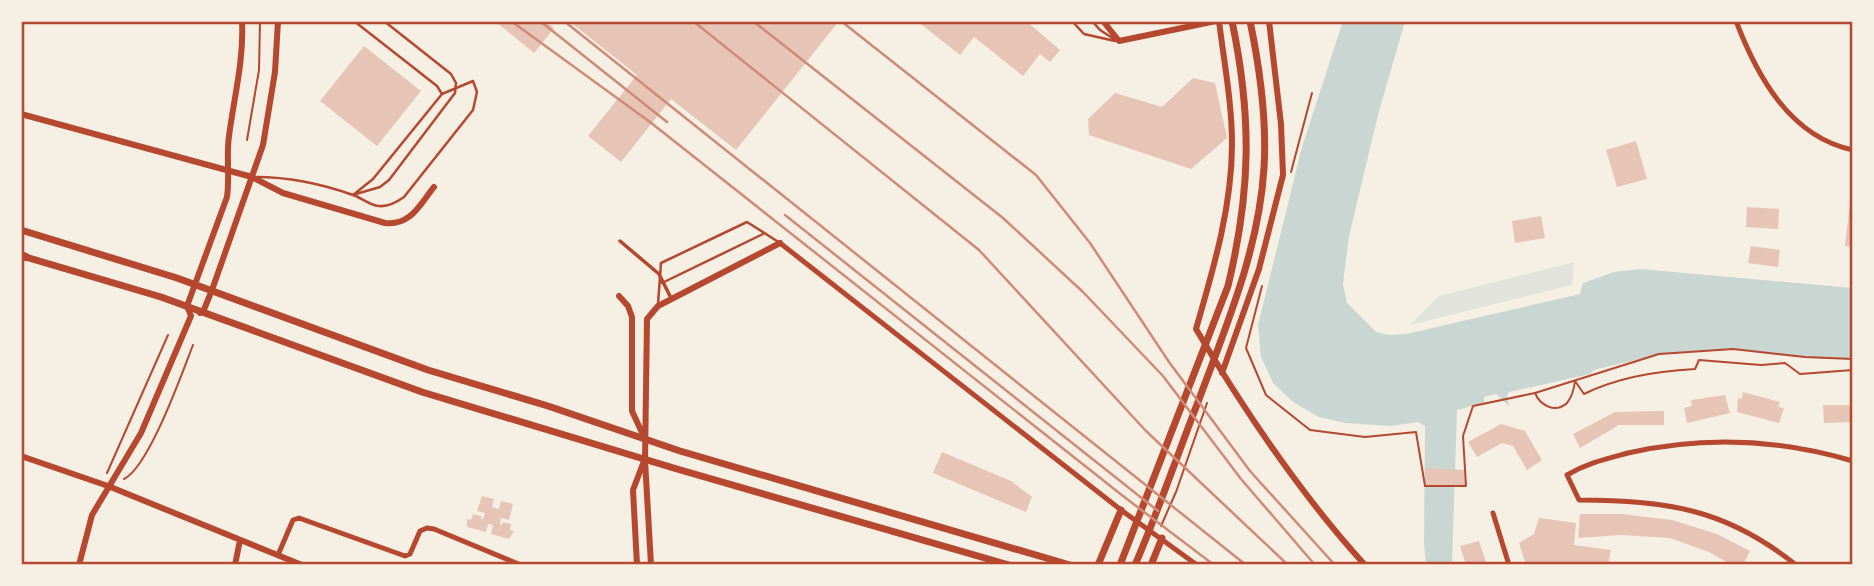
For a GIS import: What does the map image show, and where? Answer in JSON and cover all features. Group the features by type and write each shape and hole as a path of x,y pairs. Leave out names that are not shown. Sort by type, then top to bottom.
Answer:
{"main road":[{"path":"1120,565 1223,299 1237,250 1246,190 1248,141 1232,21"},
{"path":"1135,565 1240,290 1258,219 1264,168 1264,117 1250,21"},
{"path":"21,230 212,289 428,370 548,405 645,439 1070,565"},
{"path":"23,256 187,306 422,392 645,460 1009,565"},
{"path":"1098,565 1121,510"},
{"path":"1151,565 1162,538"}],"street":[{"path":"79,565 92,514 141,433 191,316 187,306 226,197 229,135 241,68 242,21"},
{"path":"191,316 203,312 263,145 273,92 278,21"},
{"path":"1103,21 1119,41 1217,21 1228,85 1232,148 1221,244 1196,330 1270,443 1331,525 1365,565"},
{"path":"1222,373 1259,269 1283,174 1281,124 1269,21"},
{"path":"1736,21 1759,73 1793,116 1818,137 1853,149"},
{"path":"21,114 252,177 283,193 396,224 407,221 434,187"},
{"path":"620,241 660,276 661,284 671,299"},
{"path":"651,565 645,460 647,319 658,306 780,243 1121,510 1198,565"},
{"path":"619,296 628,306 632,317 632,411 645,439"},
{"path":"1796,565 1753,534 1703,513 1648,502 1579,500 1567,475 1588,463 1662,446 1729,441 1796,447 1853,461"},
{"path":"21,456 108,486 302,565"},
{"path":"637,565 633,490 645,460"},
{"path":"1493,513 1509,565"},
{"path":"278,555 293,520 299,517 398,556 410,554 420,531 427,528 521,565"},
{"path":"235,565 240,540"}],"lane":[{"path":"354,21 437,86 442,94"},
{"path":"353,195 380,187 389,180 430,128 456,89 451,74 384,21"},
{"path":"1072,21 1084,34 1119,41"},
{"path":"1093,21 1100,30 1119,41"},
{"path":"252,177 286,177 353,195 381,206 391,204 404,197 473,110 477,92 473,81 442,94 373,179 353,195"},
{"path":"660,276 661,263 747,222 780,243"},
{"path":"658,306 661,284 764,233"}],"path":[{"path":"247,140 259,70 260,22"},
{"path":"1291,174 1312,93"},
{"path":"1263,281 1246,348 1266,395 1310,430 1365,437 1416,432 1425,486 1466,486 1463,436 1473,406 1535,393 1639,360 1671,354 1733,349 1853,359"},
{"path":"108,486 106,471 168,335"},
{"path":"137,466 165,412 193,345"},
{"path":"1575,381 1584,394 1595,388 1656,371 1695,369 1699,360 1761,365 1785,363 1800,374 1853,370"},
{"path":"1535,393 1538,402 1556,408 1566,404 1573,393 1575,381"},
{"path":"1160,528 1176,492 1209,397"}],"shaded area":[{"path":"1343,21 1405,21 1378,115 1349,236 1343,284 1347,303 1376,332 1389,335 1406,334 1580,294 1583,283 1614,272 1640,269 1853,288 1853,359 1785,356 1733,349 1661,354 1594,370 1590,374 1509,392 1509,406 1496,394 1484,397 1484,403 1457,410 1452,565 1426,565 1425,426 1418,422 1391,426 1345,423 1319,417 1293,402 1273,383 1261,357 1258,325 1302,147"},
{"path":"1574,262 1572,285 1410,325 1439,296"}],"building":[{"path":"495,21 545,21 554,28 534,53"},
{"path":"569,21 839,21 736,150 671,99 621,162 588,136 637,75"},
{"path":"917,21 1026,21 1060,50 1050,62 1040,54 1023,76 974,37 960,55"},
{"path":"364,46 421,91 377,146 320,101"},
{"path":"1193,78 1215,83 1227,138 1191,169 1089,135 1088,119 1115,93 1162,107"},
{"path":"1636,141 1647,179 1617,187 1606,150"},
{"path":"1853,194 1853,247 1845,246"},
{"path":"1747,207 1779,209 1778,229 1746,227"},
{"path":"1541,216 1545,238 1515,243 1512,221"},
{"path":"1751,246 1780,250 1778,267 1748,263"},
{"path":"1743,392 1780,402 1778,407 1784,408 1779,423 1737,412 1738,398 1742,399"},
{"path":"1725,395 1730,413 1687,423 1684,408 1692,406 1691,400"},
{"path":"1823,405 1853,405 1853,422 1824,423"},
{"path":"1664,411 1664,425 1619,425 1580,448 1573,434 1615,412"},
{"path":"1501,424 1525,431 1542,460 1527,470 1513,446 1502,443 1477,457 1468,442"},
{"path":"942,452 1011,481 1032,497 1026,512 933,473"},
{"path":"1425,468 1465,470 1466,486 1425,486"},
{"path":"482,496 494,499 492,507 499,509 501,501 513,504 509,520 501,518 500,524 511,524 510,530 514,531 509,539 491,534 493,525 488,524 486,532 467,527 467,519 471,520 473,514 483,519 485,513 477,511"},
{"path":"1580,514 1622,514 1672,520 1717,534 1750,551 1743,565 1732,565 1709,552 1670,538 1621,535 1578,538"},
{"path":"1539,518 1576,523 1574,545 1611,550 1608,565 1526,565 1519,543 1534,534"},
{"path":"1479,541 1487,565 1466,565 1460,546"}],"railway":[{"path":"511,21 650,122 1214,565"},
{"path":"540,21 667,122"},
{"path":"564,21 1246,565"},
{"path":"693,21 979,250 1146,431 1288,565"},
{"path":"753,21 1003,218 1083,292 1163,376 1241,479 1315,565"},
{"path":"841,21 1036,175 1090,243 1169,362 1250,471 1335,565"},
{"path":"785,215 1158,511"}]}
